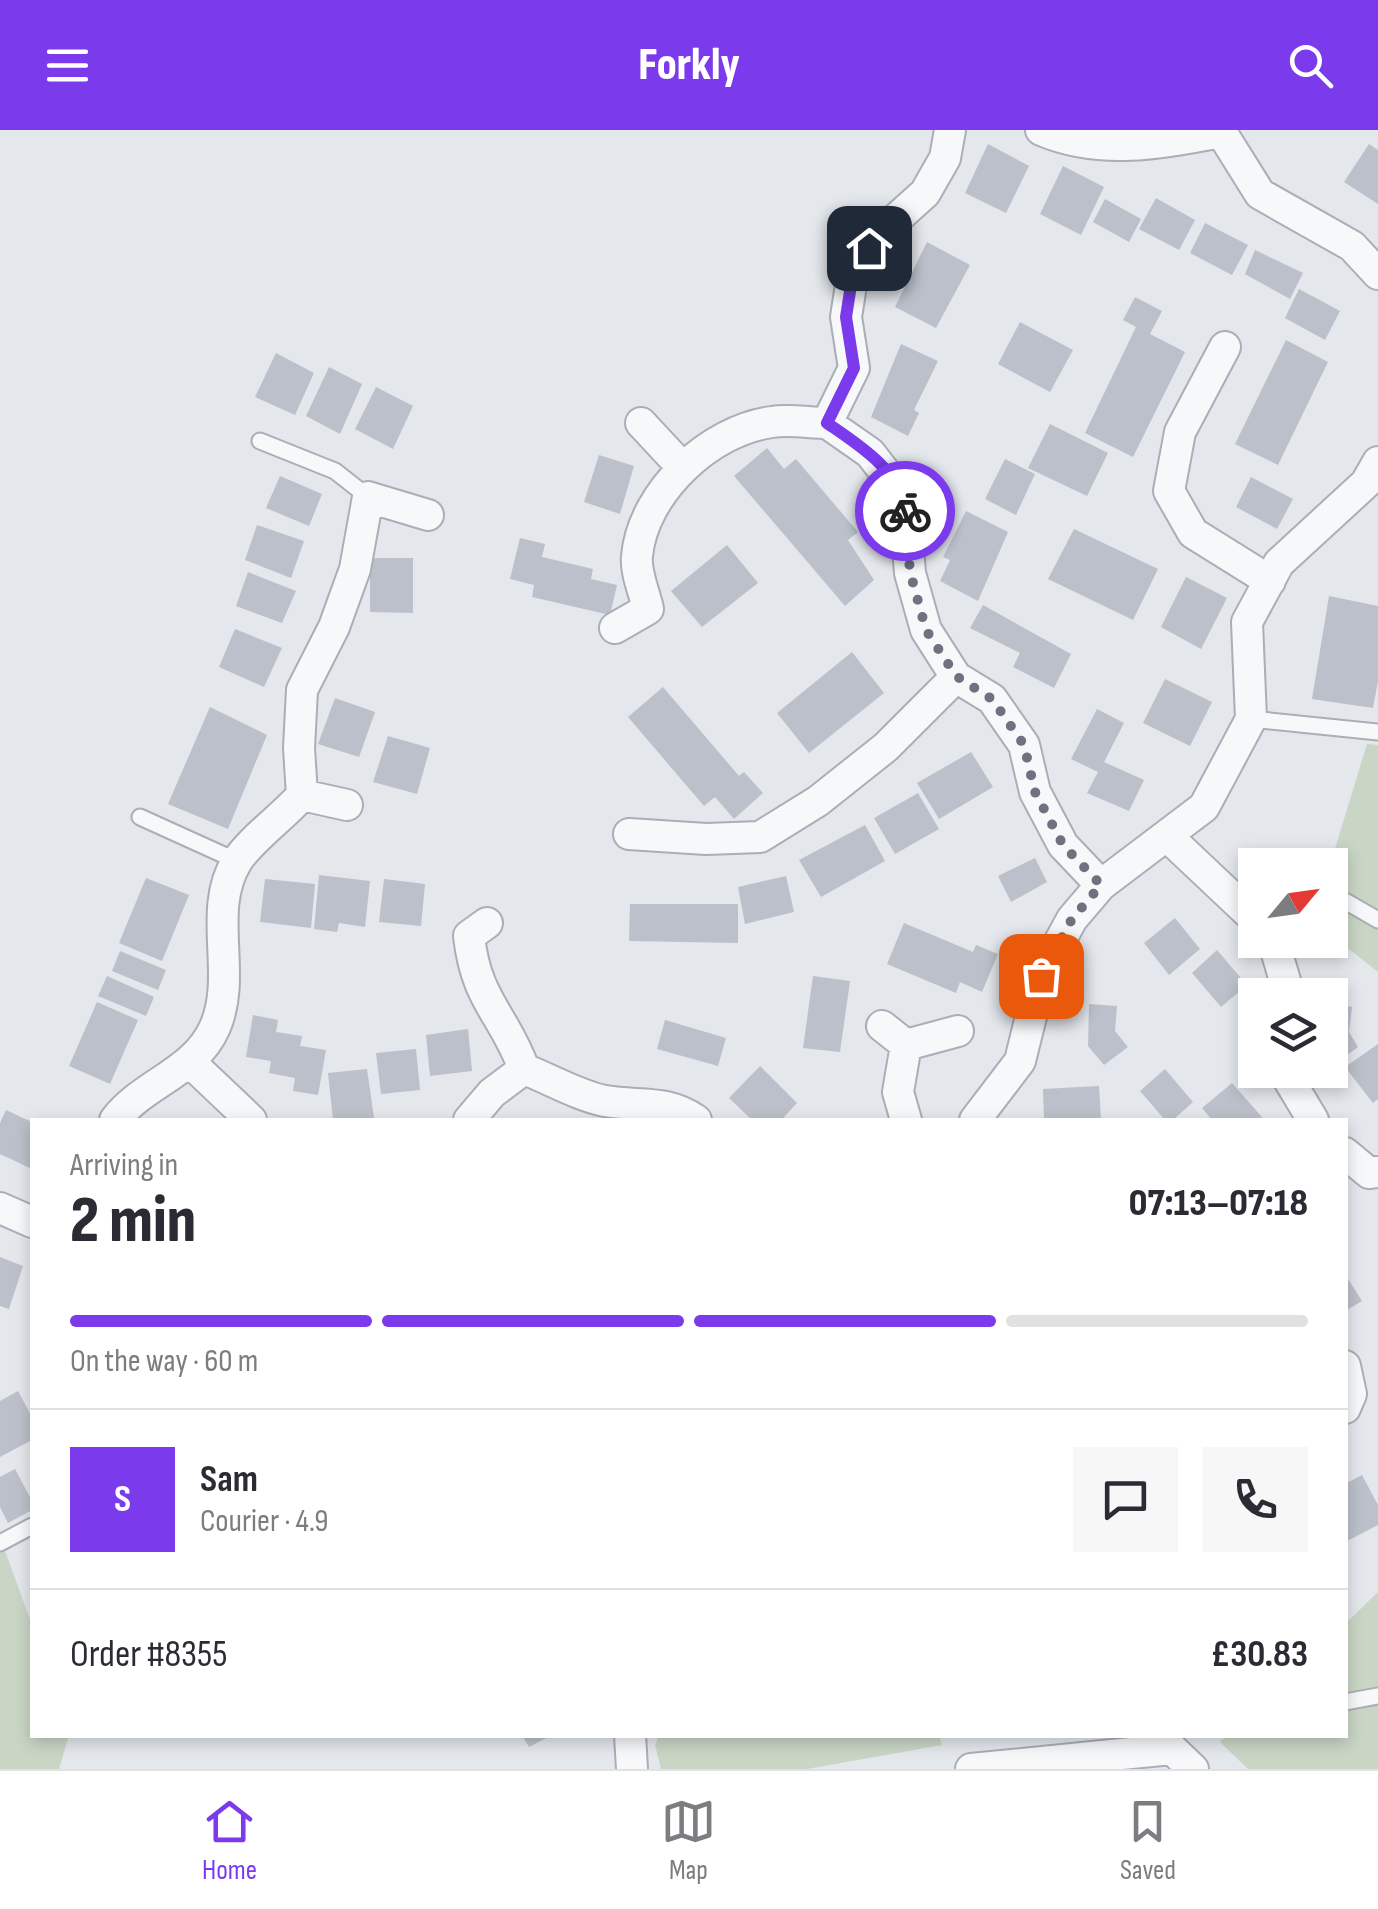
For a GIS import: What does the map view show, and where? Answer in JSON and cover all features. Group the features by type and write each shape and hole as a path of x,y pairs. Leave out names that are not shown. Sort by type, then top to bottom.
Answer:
{"street":[{"path":"827,423 854,368 846,317 854,266 884,229 925,193 945,158 950,130"},
{"path":"1041,130 1110,146 1164,143 1220,131 1260,194 1352,246 1378,274"},
{"path":"1225,347 1180,432 1169,491 1192,534 1270,581"},
{"path":"615,628 648,609 636,558 647,520 682,468 714,443 771,422 827,423 870,453 904,498 910,572 926,630 956,676 992,699 1024,745 1035,792 1063,845 1101,885"},
{"path":"641,423 682,468"},
{"path":"977,1118 1020,1061 1041,976 1072,919 1101,885 1204,807 1251,719 1247,622 1280,563 1366,483 1378,462"},
{"path":"118,1118 191,1062 215,1027 227,981 222,918 237,861 302,795 302,690 334,628 355,569 368,496 428,514"},
{"path":"629,834 706,839 760,837 818,801 886,748 956,676"},
{"path":"302,795 347,806"},
{"path":"1167,836 1238,903"},
{"path":"487,924 470,936 473,971 487,1005 511,1034 524,1069 605,1101 644,1101 678,1109 693,1118"},
{"path":"882,1026 906,1045"},
{"path":"906,1045 958,1031"},
{"path":"905,1118 898,1092 906,1045"},
{"path":"191,1062 250,1118"},
{"path":"471,1118 492,1093 524,1069"},
{"path":"1294,1088 1312,1118"},
{"path":"1348,1156 1369,1173 1378,1172"},
{"path":"0,1208 30,1221"},
{"path":"1348,1378 1352,1394 1348,1402"},
{"path":"630,1738 632,1769"},
{"path":"971,1769 1185,1751"}],"lane":[{"path":"260,441 335,471 368,496"},
{"path":"1251,719 1378,732"},
{"path":"140,817 237,861"},
{"path":"1348,903 1378,920"},
{"path":"0,1543 30,1527"},
{"path":"1348,1701 1378,1696"}],"green space":[{"path":"1367,744 1378,745 1378,972 1348,948 1348,848 1335,848"},
{"path":"0,1537 30,1620 30,1738 68,1738 59,1769 0,1769"},
{"path":"1378,1592 1378,1769 1248,1769 1220,1742 1225,1738 1348,1738 1348,1621"},
{"path":"658,1738 940,1738 942,1745 807,1769 661,1769 655,1745"}],"building":[{"path":"988,144 1029,166 1006,213 965,193"},
{"path":"1369,144 1378,150 1378,204 1344,182"},
{"path":"1063,166 1104,187 1081,235 1040,214"},
{"path":"1156,198 1195,220 1179,250 1139,229"},
{"path":"1105,199 1141,219 1129,242 1093,222"},
{"path":"1205,223 1248,245 1232,275 1190,253"},
{"path":"927,242 970,265 936,328 895,307"},
{"path":"1255,250 1303,273 1290,299 1245,274"},
{"path":"1299,289 1340,311 1325,340 1285,318"},
{"path":"1135,297 1162,311 1150,334 1185,352 1133,457 1085,433 1136,327 1123,320"},
{"path":"1020,322 1073,350 1050,392 998,364"},
{"path":"1286,340 1328,362 1278,465 1235,444"},
{"path":"901,344 938,361 914,410 919,413 908,436 871,417"},
{"path":"276,353 314,373 295,415 255,397"},
{"path":"329,367 362,384 340,434 306,416"},
{"path":"376,387 413,406 393,449 355,429"},
{"path":"1050,424 1108,453 1087,496 1028,468"},
{"path":"767,448 784,469 796,459 858,532 848,540 874,580 845,606 734,476"},
{"path":"599,455 634,466 620,514 584,502"},
{"path":"1005,459 1035,474 1016,515 985,499"},
{"path":"280,476 322,494 309,526 266,508"},
{"path":"1251,477 1293,499 1277,529 1236,507"},
{"path":"966,511 1008,532 978,601 940,581 950,560 943,557"},
{"path":"257,525 304,541 291,578 245,560"},
{"path":"1074,529 1158,569 1133,620 1048,579"},
{"path":"520,538 545,544 542,557 593,569 591,579 617,585 610,615 532,597 534,585 510,579"},
{"path":"727,545 758,583 702,627 671,591"},
{"path":"370,558 413,558 413,613 370,612"},
{"path":"248,572 296,591 282,623 236,606"},
{"path":"1186,577 1227,598 1201,649 1161,627"},
{"path":"1329,596 1378,606 1378,681 1373,708 1312,699"},
{"path":"983,605 1071,654 1054,688 1013,667 1020,653 970,628"},
{"path":"235,629 282,648 264,687 219,667"},
{"path":"852,652 884,693 809,753 777,713"},
{"path":"1165,679 1212,702 1190,746 1143,723"},
{"path":"663,687 739,776 744,772 763,793 734,819 715,797 704,806 628,717"},
{"path":"335,698 375,712 359,757 318,744"},
{"path":"210,707 267,735 228,829 168,804"},
{"path":"1097,709 1124,723 1104,762 1144,780 1129,811 1087,793 1098,772 1071,759"},
{"path":"388,736 430,748 417,794 373,782"},
{"path":"971,752 993,787 939,819 917,783"},
{"path":"918,793 939,829 895,854 874,818"},
{"path":"865,825 885,861 821,897 799,860"},
{"path":"1035,858 1047,882 1011,902 998,876"},
{"path":"319,875 370,881 365,927 339,923 337,932 314,929"},
{"path":"786,876 794,912 745,924 738,887"},
{"path":"146,878 189,895 162,961 119,943"},
{"path":"265,879 315,884 311,928 260,922"},
{"path":"384,879 425,884 421,926 379,922"},
{"path":"630,904 738,904 738,943 629,941"},
{"path":"1175,918 1200,949 1169,975 1144,943"},
{"path":"904,923 973,952 976,945 998,954 982,992 960,982 956,993 887,964"},
{"path":"1217,950 1241,978 1238,993 1221,1007 1192,973"},
{"path":"120,951 166,970 158,990 112,971"},
{"path":"107,976 154,997 146,1016 98,996"},
{"path":"813,976 850,981 840,1052 803,1048"},
{"path":"97,1002 138,1020 110,1084 69,1066"},
{"path":"1089,1004 1117,1006 1115,1031 1128,1047 1104,1065 1088,1046"},
{"path":"1348,1006 1352,1007 1349,1032 1358,1047 1348,1054"},
{"path":"253,1015 278,1020 276,1032 302,1036 300,1046 326,1050 318,1095 293,1091 295,1078 269,1073 271,1061 246,1057"},
{"path":"665,1020 726,1038 718,1066 657,1049"},
{"path":"468,1029 472,1071 430,1076 426,1035"},
{"path":"1378,1044 1378,1099 1373,1103 1348,1071 1348,1065"},
{"path":"416,1049 420,1090 381,1094 376,1053"},
{"path":"760,1066 797,1103 785,1118 750,1118 729,1098"},
{"path":"367,1069 374,1118 333,1118 328,1073"},
{"path":"1165,1069 1193,1102 1175,1118 1163,1118 1140,1091"},
{"path":"1232,1083 1262,1117 1210,1118 1202,1108"},
{"path":"1099,1086 1101,1118 1044,1118 1043,1089"},
{"path":"6,1110 30,1121 30,1168 0,1154 0,1123"},
{"path":"0,1257 23,1266 9,1309 0,1306"},
{"path":"1348,1279 1362,1301 1348,1309"},
{"path":"18,1391 30,1413 30,1441 0,1457 0,1401"},
{"path":"15,1469 30,1497 30,1511 8,1523 0,1507 0,1477"},
{"path":"1362,1475 1378,1505 1378,1525 1348,1540 1348,1482"},
{"path":"524,1738 546,1738 529,1747"}],"way so far":[{"path":"905,511 910,572 926,630 956,676 992,699 1024,745 1035,792 1063,845 1101,885 1072,919 1041,976"}],"route":[{"path":"869,248 854,266 846,317 854,368 827,423 870,453 904,498 905,511"}]}
